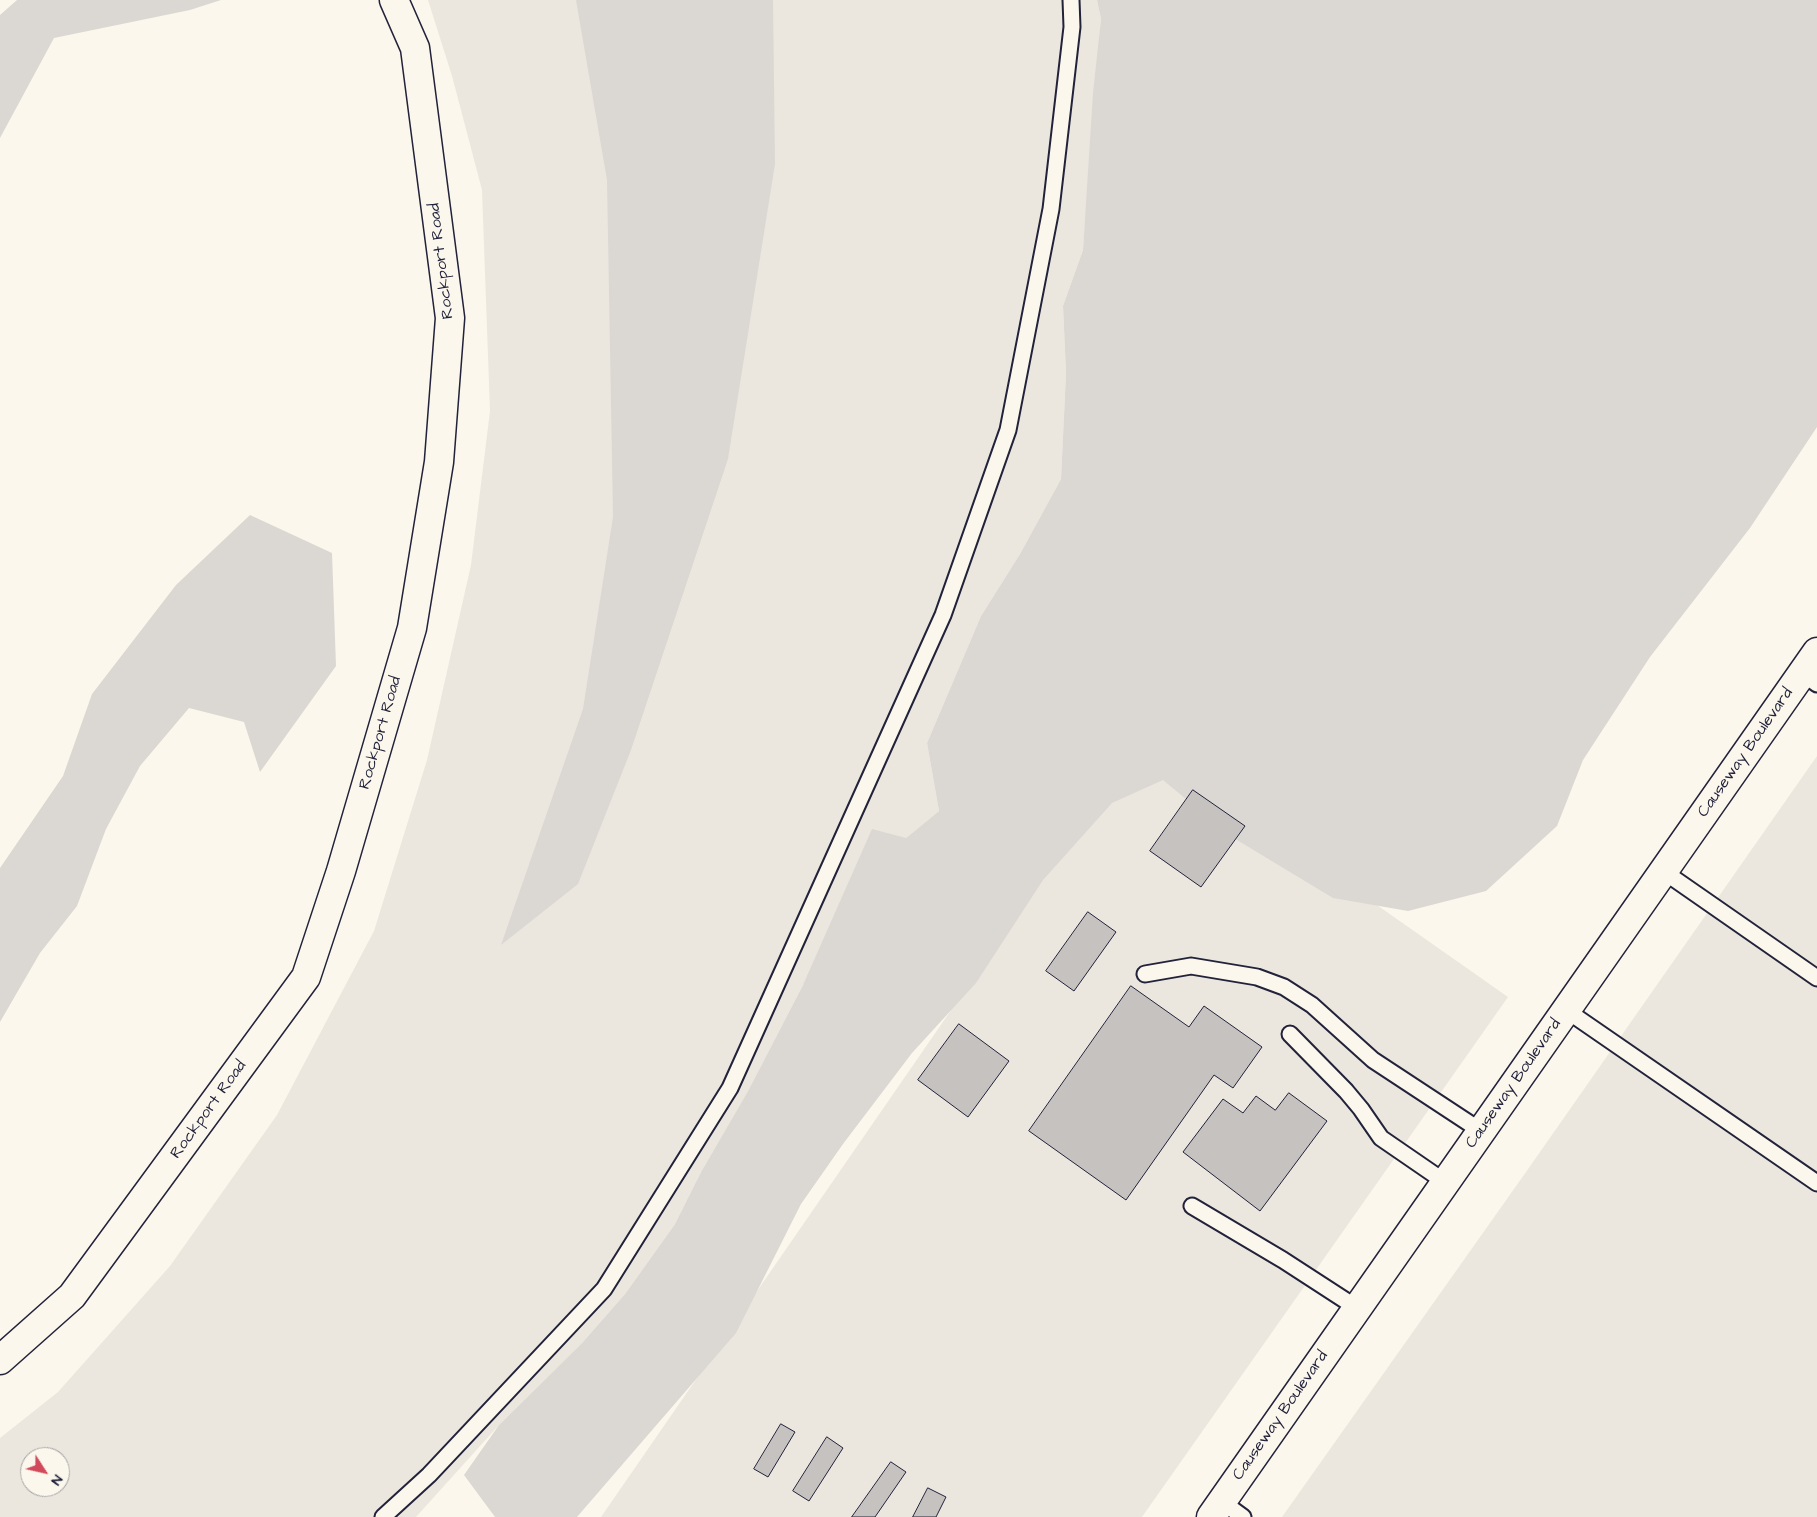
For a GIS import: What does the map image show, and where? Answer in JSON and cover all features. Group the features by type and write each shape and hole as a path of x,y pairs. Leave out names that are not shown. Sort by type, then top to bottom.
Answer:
{"street":[{"name":"Rockport Road","path":"0,1360 72,1296 306,977 341,871 412,628 439,462 450,318 415,48 394,0"},
{"name":"Causeway Boulevard","path":"1225,1512 1357,1308 1664,871 1812,670"}],"lane":[{"path":"383,1517 429,1476 604,1289 730,1088 943,615 1008,430 1051,210 1072,27 1071,0"},
{"path":"1664,871 1817,978"},
{"path":"1145,974 1190,966 1258,977 1284,987 1312,1004 1373,1060 1481,1131"},
{"path":"1566,1010 1817,1182"},
{"path":"1290,1034 1346,1091 1381,1138 1445,1182"},
{"path":"1192,1206 1283,1260 1357,1308"}],"shaded area":[{"path":"17,0 221,0 190,10 54,38 0,138 0,15"},
{"path":"428,0 1097,0 1101,19 1083,250 1063,306 1066,373 1061,479 1020,554 981,616 927,743 939,811 906,838 803,985 748,1091 701,1172 675,1224 625,1294 582,1343 499,1425 416,1517 0,1517 0,1438 58,1392 170,1266 277,1115 374,931 427,760 471,565 490,411 482,190 452,76"},
{"path":"576,0 773,0 775,164 728,459 631,750 578,884 501,945 583,709 613,517 607,180"},
{"path":"1097,0 1817,0 1817,427 1750,528 1650,657 1583,760 1557,826 1486,891 1408,911 1333,898 1232,837 1163,780 1112,803 1043,880 976,983 912,1053 843,1144 801,1204 736,1333 577,1517 495,1517 464,1475 499,1425 582,1343 625,1294 675,1224 701,1172 748,1091 803,985 872,829 906,838 939,811 927,743 981,616 1020,554 1061,479 1066,373 1063,306 1083,250 1093,93 1101,19"},
{"path":"250,515 332,553 336,666 260,772 244,722 189,708 140,766 106,829 77,906 40,953 0,1022 0,868 63,776 92,694 176,585"},
{"path":"1139,738 1508,997 1142,1517 601,1517"},
{"path":"1817,756 1817,1517 1282,1517 1526,1172"}],"building":[{"path":"1193,790 1245,826 1201,887 1150,851"},
{"path":"1088,912 1116,932 1074,991 1046,971"},
{"path":"1131,986 1189,1027 1204,1006 1262,1047 1233,1088 1214,1075 1126,1200 1029,1131"},
{"path":"959,1024 1009,1061 968,1117 918,1080"},
{"path":"1289,1093 1327,1121 1260,1211 1183,1152 1223,1099 1243,1113 1256,1096 1275,1110"},
{"path":"781,1424 795,1432 768,1477 754,1469"},
{"path":"827,1437 843,1448 809,1501 793,1491"},
{"path":"891,1462 906,1472 875,1517 852,1517"},
{"path":"928,1488 946,1497 936,1517 913,1517"}]}
